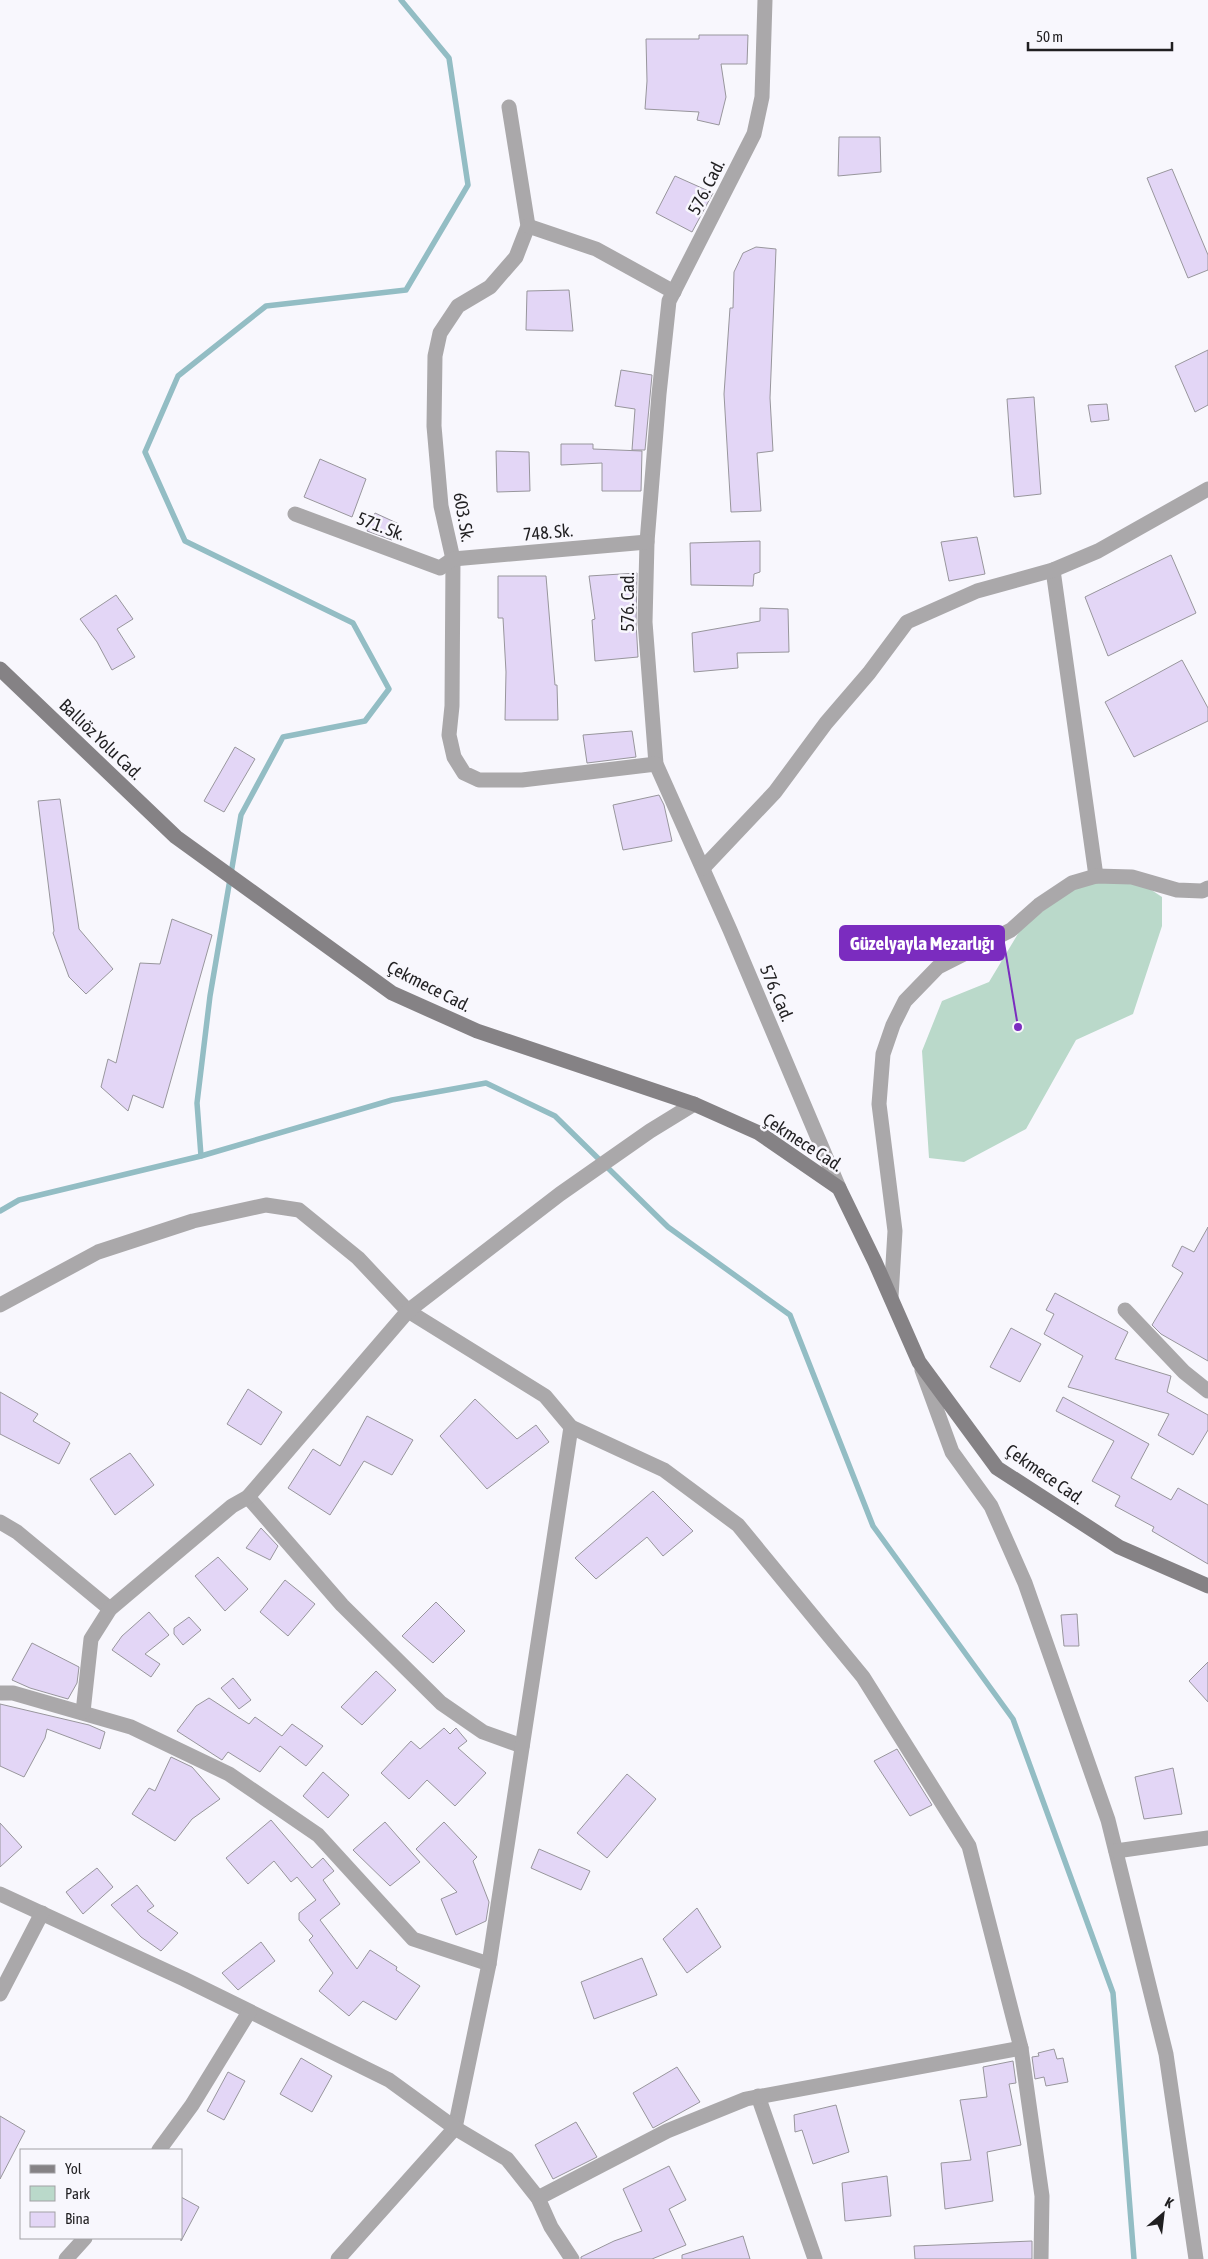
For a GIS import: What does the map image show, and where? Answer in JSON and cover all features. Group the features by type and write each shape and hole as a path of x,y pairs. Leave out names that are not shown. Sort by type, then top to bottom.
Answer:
{"street":[{"name":"576. Cad.","path":"765,0 762,97 754,134 670,301 659,394 647,542 645,622 656,764 703,868 839,1188"},
{"path":"509,107 528,226 596,248 674,292"},
{"name":"603. Sk.","path":"528,226 516,257 490,287 458,306 440,333 435,356 434,426 441,506 453,559 452,706 449,735 454,757 464,773 479,780 522,780 656,764"},
{"path":"703,868 775,792 826,723 907,622 976,591 1053,570 1098,551 1208,489"},
{"name":"571. Sk.","path":"295,514 440,568 453,559"},
{"name":"748. Sk.","path":"453,559 647,542"},
{"path":"1053,570 1096,876"},
{"name":"Ballıöz Yolu Cad.","path":"0,668 176,837 266,902"},
{"path":"891,1297 895,1231 879,1104 883,1054 893,1025 905,1001 938,967 1011,930 1039,905 1072,883 1096,876 1132,877 1176,890 1202,891 1208,888"},
{"name":"Çekmece Cad.","path":"266,902 392,993 477,1031 694,1104 758,1133 839,1188 891,1297 919,1362 997,1468 1119,1547 1208,1586"},
{"path":"83,1712 91,1638 110,1609 232,1506 248,1497 408,1311 560,1194 650,1131 694,1104"},
{"path":"0,1305 98,1252 193,1221 266,1205 299,1210 358,1258 408,1311 545,1396 572,1427 664,1470 738,1525 863,1677 969,1846 1020,2048 1042,2196 1041,2259"},
{"path":"1125,1310 1184,1372 1208,1391"},
{"path":"919,1362 952,1452 991,1506 1025,1583 1093,1771 1116,1851 1166,2054 1196,2259"},
{"path":"338,2259 455,2128 489,1964 572,1427"},
{"path":"248,1497 342,1605 441,1703 483,1732 522,1746"},
{"path":"0,1522 17,1532 110,1609"},
{"path":"0,1693 12,1693 131,1727 229,1774 318,1835 413,1939 489,1964"},
{"path":"1116,1851 1208,1838"},
{"path":"0,1894 389,2080 455,2128 508,2160 538,2198 551,2227 572,2259"},
{"path":"0,1994 42,1913"},
{"path":"160,2149 192,2104 249,2012"},
{"path":"538,2198 667,2131 746,2099 1020,2048"},
{"path":"758,2096 816,2259"},
{"path":"66,2259 84,2239"}],"green space":[{"path":"1089,876 1132,877 1162,897 1162,926 1133,1014 1076,1040 1026,1129 964,1162 929,1158 922,1051 942,1001 989,982 1022,927"}],"building":[{"path":"699,35 748,35 747,64 721,64 726,97 719,125 697,120 699,112 645,109 647,81 646,39 699,39"},
{"path":"839,137 880,137 881,172 838,176"},
{"path":"1172,169 1208,255 1208,270 1188,278 1147,178"},
{"path":"675,176 713,193 692,232 656,213"},
{"path":"756,247 776,249 770,398 773,451 757,453 761,511 731,512 724,394 730,308 733,308 734,272 743,253"},
{"path":"569,290 573,331 526,330 527,291"},
{"path":"1208,350 1208,405 1195,412 1175,366"},
{"path":"621,370 652,375 645,450 632,450 635,409 615,406"},
{"path":"1034,397 1041,494 1014,497 1007,399"},
{"path":"1107,404 1109,420 1091,422 1088,405"},
{"path":"561,444 593,444 593,449 642,451 641,491 602,491 602,463 561,465"},
{"path":"496,451 529,452 530,491 497,492"},
{"path":"320,459 366,479 352,517 304,497"},
{"path":"375,513 399,524 392,540 367,531"},
{"path":"977,537 985,574 949,581 941,542"},
{"path":"760,541 760,572 754,574 753,586 691,585 690,543"},
{"path":"1171,555 1196,613 1108,656 1085,597"},
{"path":"637,573 636,622 638,657 595,661 592,620 595,619 589,576"},
{"path":"498,576 546,576 555,685 557,685 558,720 505,720 506,672 503,618 498,618"},
{"path":"116,595 133,619 117,629 135,657 112,670 97,642 80,619"},
{"path":"760,608 788,609 789,652 737,653 738,668 694,672 692,633 760,621"},
{"path":"1182,660 1208,708 1208,721 1134,757 1105,702"},
{"path":"632,731 636,757 587,763 583,735"},
{"path":"235,747 255,759 224,812 204,801"},
{"path":"659,795 664,805 672,841 623,850 613,805"},
{"path":"60,799 79,929 113,969 86,994 69,977 53,933 38,801"},
{"path":"172,919 212,935 163,1108 133,1095 128,1111 101,1087 108,1059 116,1063 140,963 160,964"},
{"path":"1208,1227 1208,1361 1161,1334 1152,1325 1183,1273 1172,1266 1182,1246 1194,1252"},
{"path":"1055,1293 1128,1332 1115,1359 1171,1376 1167,1392 1208,1415 1208,1430 1193,1455 1158,1435 1169,1414 1068,1387 1083,1356 1044,1334 1054,1314 1046,1310"},
{"path":"1011,1328 1041,1344 1020,1382 990,1367"},
{"path":"248,1389 282,1412 261,1445 227,1424"},
{"path":"0,1392 38,1414 33,1421 70,1443 59,1464 0,1434"},
{"path":"1063,1397 1149,1444 1131,1478 1171,1500 1178,1488 1208,1505 1208,1564 1152,1531 1154,1527 1115,1506 1120,1496 1092,1481 1114,1441 1056,1411"},
{"path":"475,1399 517,1439 536,1425 549,1442 487,1489 440,1436"},
{"path":"367,1416 413,1440 392,1475 364,1461 330,1515 288,1488 313,1449 340,1466"},
{"path":"130,1453 154,1485 115,1515 90,1479"},
{"path":"653,1491 693,1531 663,1556 647,1537 596,1579 575,1558"},
{"path":"261,1528 278,1546 270,1560 246,1548"},
{"path":"218,1557 248,1589 225,1611 195,1576"},
{"path":"285,1580 315,1604 288,1636 260,1612"},
{"path":"436,1602 465,1631 433,1663 402,1636"},
{"path":"149,1612 169,1635 145,1654 160,1664 151,1677 112,1650 122,1636"},
{"path":"1077,1614 1079,1646 1064,1646 1061,1615"},
{"path":"189,1617 201,1630 183,1645 174,1634 174,1628"},
{"path":"32,1643 79,1667 77,1683 68,1699 30,1688 12,1680"},
{"path":"1208,1662 1208,1702 1189,1681"},
{"path":"376,1671 396,1690 362,1725 341,1707"},
{"path":"233,1678 251,1700 239,1709 221,1688"},
{"path":"209,1698 249,1724 255,1717 282,1736 292,1724 323,1746 306,1766 280,1746 260,1772 228,1752 222,1760 177,1731 196,1706"},
{"path":"0,1704 89,1725 105,1732 100,1749 47,1729 45,1738 24,1777 0,1766"},
{"path":"444,1728 450,1734 456,1728 467,1741 458,1748 486,1773 455,1806 427,1780 409,1799 381,1773 411,1741 420,1749"},
{"path":"897,1749 932,1805 910,1816 874,1761"},
{"path":"171,1757 192,1767 220,1799 192,1819 175,1841 132,1814 149,1788 155,1791"},
{"path":"1173,1768 1182,1814 1144,1819 1135,1777"},
{"path":"323,1772 349,1795 328,1818 303,1796"},
{"path":"627,1774 656,1799 607,1858 577,1833"},
{"path":"271,1820 312,1868 323,1858 334,1871 323,1880 340,1904 320,1920 357,1969 370,1950 397,1967 396,1970 420,1986 396,2020 363,2001 349,2016 319,1991 333,1973 309,1940 313,1936 299,1920 299,1913 316,1900 297,1877 291,1882 274,1861 248,1884 226,1858"},
{"path":"385,1822 420,1862 390,1886 353,1850"},
{"path":"444,1822 477,1857 473,1861 489,1902 486,1921 456,1935 441,1899 457,1892 416,1849"},
{"path":"0,1823 22,1847 0,1867"},
{"path":"539,1849 590,1871 581,1890 531,1868"},
{"path":"97,1868 113,1887 83,1914 66,1892"},
{"path":"137,1885 154,1906 147,1911 178,1933 161,1951 141,1937 111,1905"},
{"path":"697,1908 721,1947 687,1973 663,1939"},
{"path":"261,1942 275,1961 238,1990 222,1973"},
{"path":"642,1958 657,1995 594,2019 581,1982"},
{"path":"1054,2049 1057,2059 1063,2058 1068,2082 1046,2086 1044,2077 1035,2079 1032,2057 1039,2056 1038,2053"},
{"path":"301,2058 332,2076 312,2112 280,2094"},
{"path":"1013,2061 1016,2083 1009,2084 1021,2145 987,2152 993,2201 945,2209 941,2163 971,2160 960,2100 987,2097 983,2067"},
{"path":"677,2067 700,2102 653,2128 633,2093"},
{"path":"228,2072 245,2081 224,2120 207,2111"},
{"path":"836,2105 849,2152 813,2164 802,2130 795,2132 794,2115"},
{"path":"0,2116 25,2131 0,2179"},
{"path":"576,2122 597,2157 553,2179 535,2145"},
{"path":"669,2166 686,2200 669,2209 686,2245 652,2259 581,2259 581,2257 614,2241 642,2231 623,2189"},
{"path":"887,2176 891,2216 845,2221 842,2183"},
{"path":"182,2198 199,2207 181,2241 182,2239"},
{"path":"743,2236 750,2259 682,2259 682,2255"},
{"path":"1032,2241 1032,2259 915,2259 914,2246"}],"waterway":[{"path":"201,1156 197,1103 210,996 241,815 283,737 365,721 389,689 353,623 185,541 145,452 178,376 266,306 406,290 468,185 449,58 401,0"},
{"path":"0,1211 19,1200 201,1156 392,1100 486,1083 555,1116 668,1227 790,1315 873,1526 1013,1719 1113,1993 1134,2259"}],"place":[{"name":"Güzelyayla Mezarlığı","path":"1018,1027"}]}
